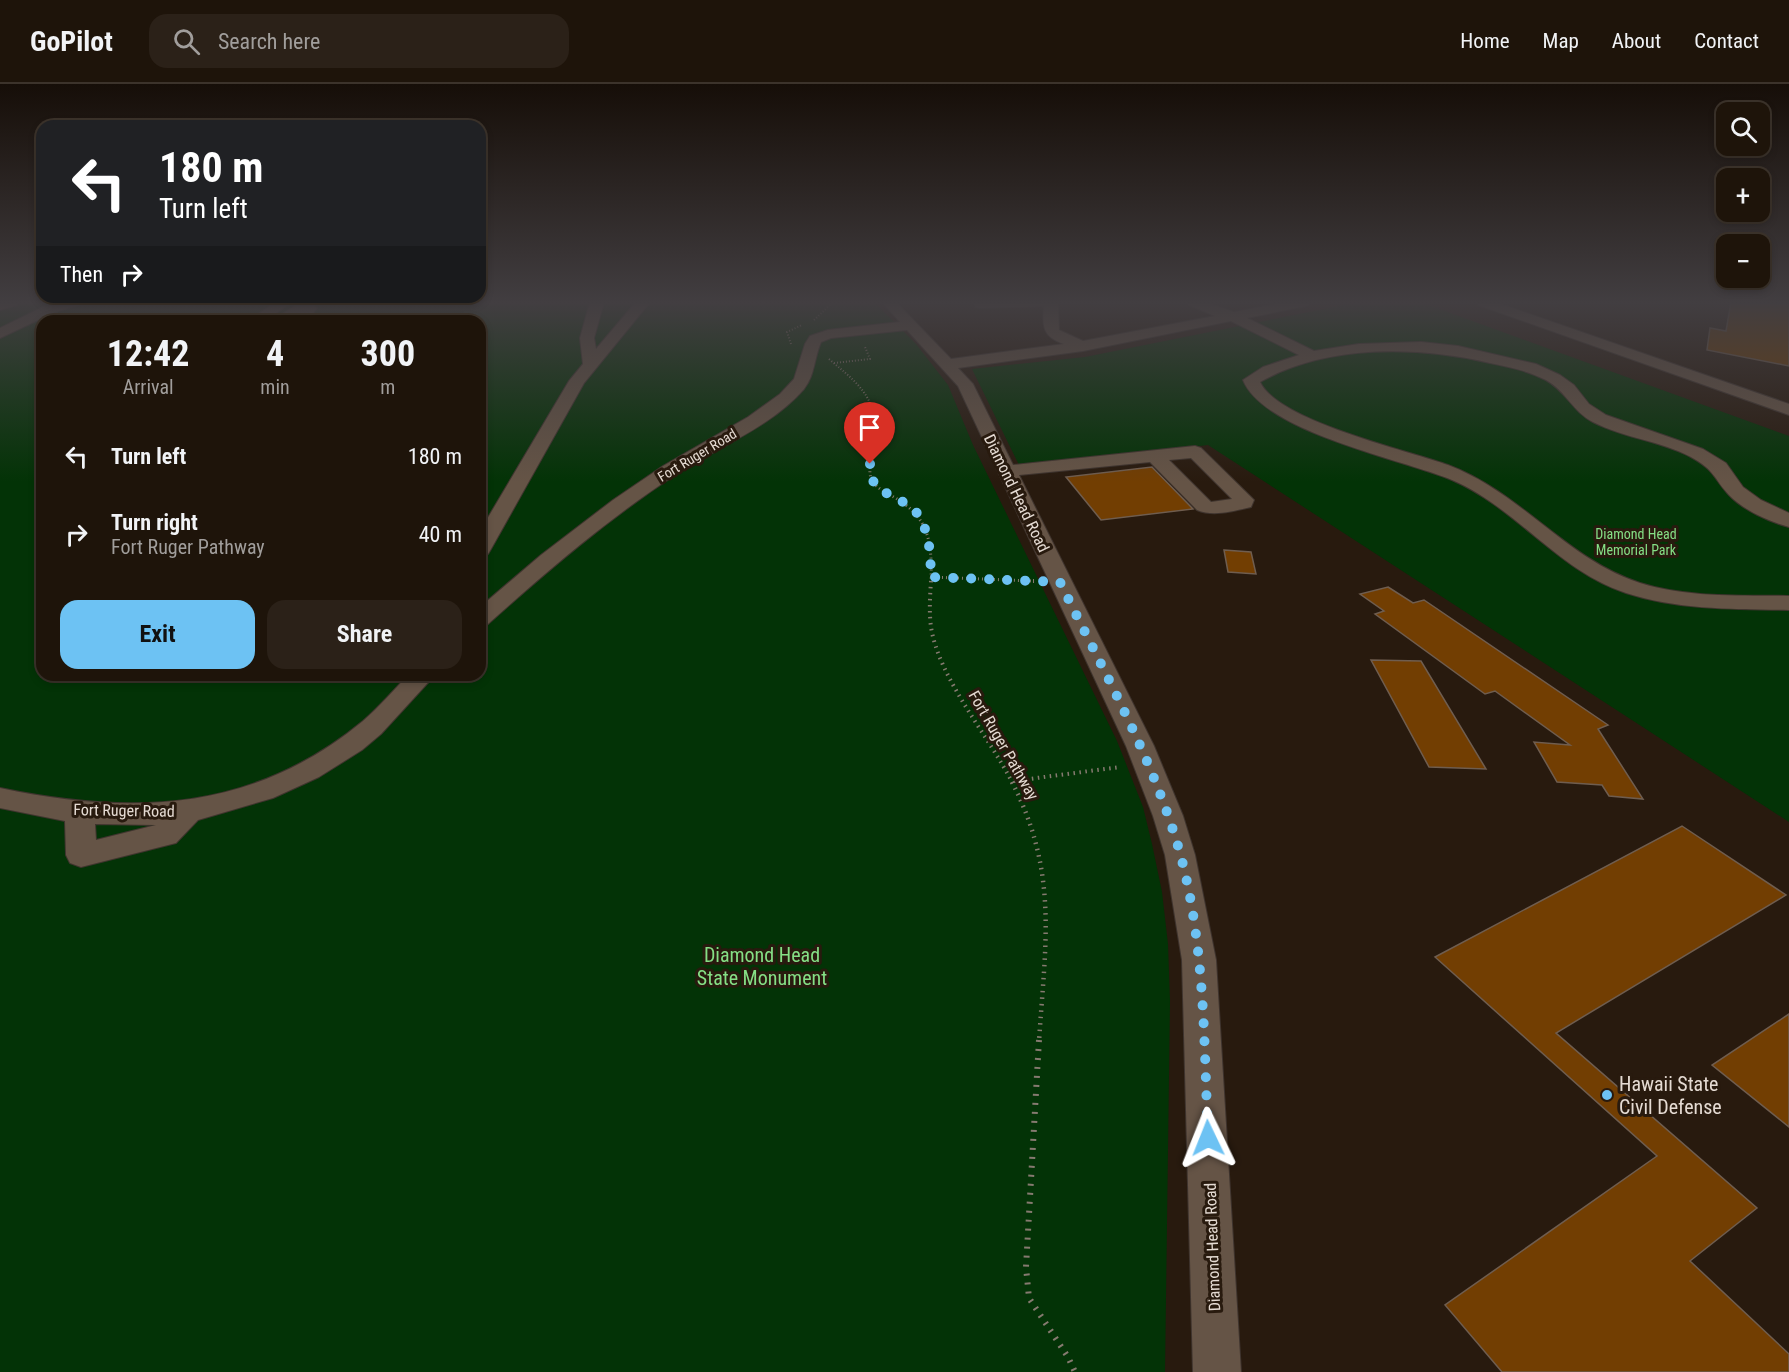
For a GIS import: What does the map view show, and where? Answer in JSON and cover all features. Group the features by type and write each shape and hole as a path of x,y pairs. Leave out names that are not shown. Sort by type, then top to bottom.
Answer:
{"street":[{"name":"Fort Ruger Road","path":"486,614 560,549 603,516 671,469 748,423 790,392 805,374 808,362"},
{"path":"949,364 969,362"},
{"path":"1293,362 1269,370 1251,380 1258,394 1307,422 1464,478 1500,500 1590,570 1635,589 1700,599 1789,603"},
{"path":"1508,362 1530,367 1554,378 1568,388 1583,408 1600,419 1623,429 1697,453 1719,467 1736,491 1754,504 1789,521"},
{"path":"1653,362 1789,410"},
{"path":"486,539 577,381 590,363"},
{"name":"Diamond Head Road","path":"949,364 965,384 1155,780 1180,855 1191,905 1199,960 1216,1372"},
{"path":"1006,471 1154,456"},
{"name":"Fort Ruger Road","path":"0,798 80,812 138,814 189,811 262,790 330,758 371,728 416,681"},
{"path":"80,812 81,855 165,835 189,811"}],"path":[{"name":"Fort Ruger Pathway","path":"832,362 862,388 872,402 876,442 870,464 871,479 882,491 911,508 921,518 927,539 931,626 943,664 1014,782 1037,840 1048,906 1026,1267 1029,1298 1068,1357 1075,1372"},
{"path":"930,577 1060,582"},
{"path":"1014,782 1124,767"}],"green space":[{"name":"Diamond Head State Monument","path":"0,362 36,362 36,681 486,681 486,362 930,362 948,385 973,445 1117,741 1143,807 1152,844 1162,892 1168,944 1170,1001 1165,1372 0,1372"},
{"name":"Diamond Head Memorial Park","path":"1037,362 1586,362 1789,436 1789,822 1208,445 1020,467 972,369"}],"building":[{"path":"1769,362 1789,362 1789,366"},
{"path":"1152,467 1193,509 1101,520 1066,477"},
{"path":"1224,550 1251,552 1256,574 1228,572"},
{"path":"1388,587 1413,603 1424,600 1608,725 1598,729 1643,799 1609,796 1602,785 1557,782 1534,742 1570,745 1495,691 1485,694 1375,614 1384,611 1360,594"},
{"path":"1371,660 1421,661 1486,769 1429,767"},
{"name":"Hawaii State Civil Defense","path":"1682,826 1786,895 1556,1033 1757,1208 1690,1261 1789,1354 1789,1372 1502,1372 1445,1305 1657,1156 1435,957"},
{"name":"Hawaii State Civil Defense","path":"1789,1014 1789,1127 1712,1065"}],"place":[{"name":"Hawaii State Civil Defense","path":"1607,1095"}],"route":[{"path":"870,464 873,483 882,491 905,503 921,518 930,554 930,577 1060,582 1148,764 1180,855 1191,905 1199,960 1208,1138"}]}
